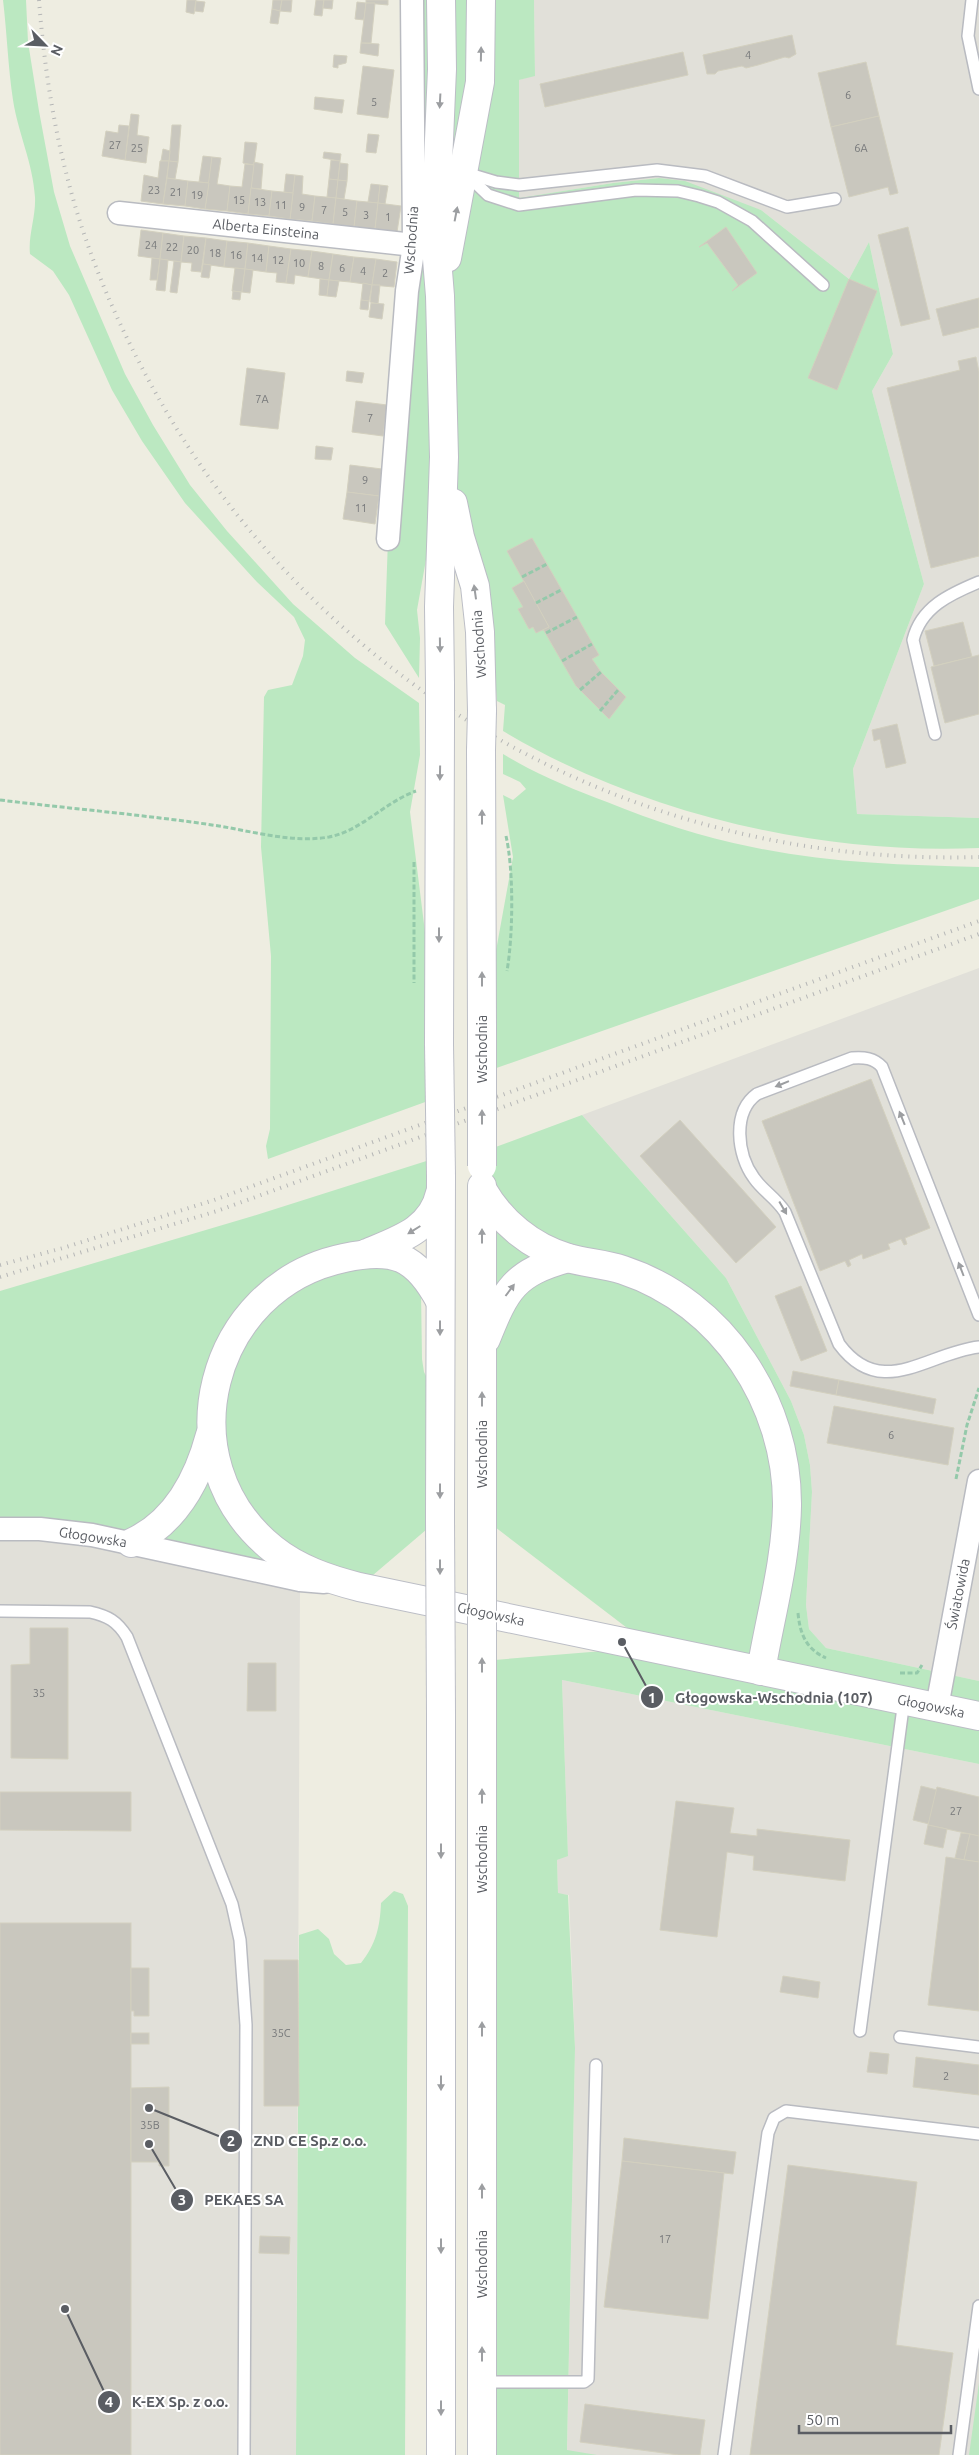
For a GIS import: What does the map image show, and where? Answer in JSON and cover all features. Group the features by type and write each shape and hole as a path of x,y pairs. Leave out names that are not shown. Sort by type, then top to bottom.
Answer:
{"street":[{"name":"Wschodnia","path":"412,0 425,172 435,234 440,296 444,457 439,607 441,2455"},
{"name":"Wschodnia","path":"388,539 406,291 442,69 441,0"},
{"name":"Wschodnia","path":"440,296 480,82 481,0"},
{"path":"425,172 464,172"},
{"name":"Alberta Einsteina","path":"119,213 414,246"},
{"name":"Wschodnia","path":"444,457 460,537 475,586 480,632 482,711 482,2455"},
{"path":"482,1177 498,1214 515,1230 568,1258 623,1270 653,1283 678,1298 705,1318 725,1338 740,1355 755,1380 769,1410 776,1432 784,1471 787,1506 779,1574 761,1671"},
{"path":"366,1254 410,1233 428,1220 436,1209 440,1184"},
{"path":"359,1587 297,1565 272,1548 251,1527 234,1504 221,1479 212,1428 214,1396 222,1366 234,1336 256,1306 280,1284 309,1268 338,1259 383,1253 405,1259 424,1274 440,1301"},
{"path":"481,1350 499,1308 516,1282 542,1265 568,1258"},
{"path":"131,1543 153,1531 181,1502 200,1466 212,1428"},
{"name":"Światowida","path":"938,1707 979,1481"},
{"name":"Głogowska","path":"0,1529 75,1532 300,1580 359,1587 979,1716"}],"lane":[{"path":"972,0 968,36 979,89"},
{"path":"464,172 496,182 519,185 657,170 705,176 787,207 835,199"},
{"path":"464,172 488,195 519,205 636,190 678,191 699,196 718,202 752,221 823,285"},
{"path":"935,734 913,640 925,614 939,602 979,582"},
{"path":"979,1315 882,1067 877,1062 862,1058 852,1058 765,1090 748,1100 741,1119 740,1134 747,1168 755,1180 778,1200 785,1212 839,1344 845,1352 871,1370 888,1373 979,1347"},
{"path":"0,1611 90,1612 104,1615 120,1626 130,1646 237,1923 246,2024 244,2455"},
{"path":"860,2031 904,1700"},
{"path":"900,2037 979,2047"},
{"path":"482,2382 584,2382 588,2380 596,2066"},
{"path":"724,2455 768,2133 774,2118 786,2111 979,2134"},
{"path":"959,2455 979,2306"}],"path":[{"path":"522,577 547,564"},
{"path":"536,603 561,590"},
{"path":"546,633 577,617"},
{"path":"562,661 592,644"},
{"path":"580,690 601,672"},
{"path":"600,711 618,690"},
{"path":"0,800 218,826 284,837 312,838 330,837 357,825 402,796 416,791"},
{"path":"967,1425 979,1388"},
{"path":"797,1605 799,1631 811,1649 824,1657 833,1659"},
{"path":"895,1672 917,1673"}],"shaded area":[{"path":"534,0 979,0 979,818 857,814 853,769 924,584 872,391 893,354 869,242 849,279 761,210 659,178 613,183 519,198 519,80 535,75"},
{"path":"979,968 979,1681 826,1648 809,1629 806,1605 812,1492 810,1465 804,1435 791,1401 726,1278 582,1115"},
{"path":"0,1529 300,1580 296,2455 0,2455"},
{"path":"562,1680 979,1764 979,2455 567,2455 575,2048 569,1895 558,1894 557,1860 568,1855"}],"green space":[{"path":"3,0 26,0 28,42 39,111 54,192 70,246 125,374 153,425 190,485 227,531 293,604 355,658 419,703 420,755 410,812 439,1044 439,1097 268,1159 266,1146 270,1129 271,956 261,847 264,697 268,690 292,685 303,656 305,640 294,617 257,582 185,503 142,441 112,390 69,295 53,271 30,254 35,204 34,184 13,100"},
{"path":"420,0 428,0 428,157 423,158"},
{"path":"450,0 469,0 468,73 456,149 452,155"},
{"path":"481,0 534,0 535,76 519,80 519,198 613,183 659,178 685,181 761,210 849,279 869,242 893,354 872,391 924,584 853,769 857,814 979,818 979,848 918,848 856,844 794,836 733,823 672,806 613,785 557,760 503,731 505,705 497,701 491,632 444,459 417,610 420,638 419,678 385,624 388,539 414,245 436,265"},
{"path":"503,754 554,781 581,792 660,822 733,843 808,857 837,860 979,867 979,899 482,1073 482,1028 513,857 503,795 513,800 526,789 520,782 503,774"},
{"path":"582,1115 726,1278 791,1401 804,1435 810,1465 812,1492 806,1605 809,1629 826,1648 979,1681 979,1764 562,1680 568,1856 557,1860 558,1893 568,1895 575,2048 567,2450 597,2455 482,2455 482,1661 652,1647 482,1517 482,1152"},
{"path":"439,1157 441,1176 392,1257 421,1292 422,1359 424,1372 437,1398 440,1518 359,1587 0,1529 0,1291 253,1216"},
{"path":"394,1891 403,1894 408,1906 405,2455 296,2455 299,1935 318,1929 329,1939 334,1954 346,1965 361,1963 376,1935 380,1920 381,1903"},
{"path":"979,2383 979,2455 969,2455"}],"building":[{"path":"187,0 196,0 194,14 186,12"},
{"path":"273,0 282,0 280,11 272,9"},
{"path":"282,0 292,0 291,12 280,11"},
{"path":"316,0 324,0 322,16 314,15"},
{"path":"324,0 333,0 332,9 323,8"},
{"path":"366,0 388,0 388,5 366,3"},
{"path":"196,1 205,2 203,12 195,11"},
{"path":"357,2 366,3 364,20 355,19"},
{"path":"366,3 375,3 371,43 361,43"},
{"path":"272,9 280,11 278,24 270,23"},
{"path":"792,35 796,54 789,58 785,57 746,68 742,66 718,71 715,74 707,74 703,55"},
{"path":"361,43 379,44 378,56 360,53"},
{"path":"683,52 688,75 545,107 540,84"},
{"path":"334,55 347,56 346,63 338,65 338,68 333,67"},
{"path":"866,62 879,116 831,127 818,73"},
{"path":"363,66 394,70 388,118 357,114"},
{"path":"315,97 344,100 342,113 314,109"},
{"path":"131,114 139,115 137,135 149,137 146,163 125,160"},
{"path":"879,116 898,193 890,195 888,187 849,197 831,127"},
{"path":"119,125 129,126 125,160 102,156 106,131 118,133"},
{"path":"172,125 181,125 178,162 169,161"},
{"path":"368,134 379,135 376,153 366,152"},
{"path":"245,142 257,143 254,165 243,163"},
{"path":"163,149 170,151 169,161 161,161"},
{"path":"324,152 341,154 340,161 323,158"},
{"path":"203,156 212,157 209,183 199,182"},
{"path":"212,157 221,158 217,184 230,186 227,211 205,209"},
{"path":"331,160 340,161 338,180 329,179"},
{"path":"160,161 169,161 163,204 141,201 144,175 158,178"},
{"path":"169,161 178,162 175,179 167,178"},
{"path":"254,162 263,164 261,189 251,188"},
{"path":"340,163 348,164 347,181 338,180"},
{"path":"245,164 254,165 248,214 227,211 230,186 242,187"},
{"path":"286,174 295,175 293,193 284,192"},
{"path":"295,175 303,176 302,194 315,196 312,221 290,219"},
{"path":"167,178 188,181 185,206 163,204"},
{"path":"329,179 338,180 336,198 327,197"},
{"path":"338,180 347,181 344,199 336,198"},
{"path":"188,181 209,183 205,209 185,206"},
{"path":"371,184 380,185 378,203 368,202"},
{"path":"380,185 388,186 385,204 378,203"},
{"path":"251,188 272,191 269,216 248,214"},
{"path":"272,191 293,193 290,219 269,216"},
{"path":"315,196 336,198 333,224 312,221"},
{"path":"336,198 357,201 354,227 333,224"},
{"path":"357,201 378,203 375,229 354,227"},
{"path":"378,203 401,206 397,232 375,229"},
{"path":"726,227 757,273 732,291 738,285 707,243 699,247"},
{"path":"908,227 930,319 901,326 878,235"},
{"path":"141,230 163,233 160,259 138,256"},
{"path":"163,233 184,236 181,262 160,259"},
{"path":"184,236 206,238 201,272 191,271 192,263 181,262"},
{"path":"206,238 227,241 224,267 203,264"},
{"path":"227,241 248,243 245,269 224,267"},
{"path":"248,243 269,246 266,272 245,269"},
{"path":"269,246 291,249 286,283 276,282 277,273 266,272"},
{"path":"291,249 312,251 308,277 295,275 294,284 286,283"},
{"path":"312,251 333,254 329,280 308,277"},
{"path":"333,254 354,257 350,282 329,280"},
{"path":"354,257 376,259 372,285 350,282"},
{"path":"152,258 160,259 157,280 150,280"},
{"path":"160,259 168,260 165,291 156,290"},
{"path":"376,259 397,262 394,287 372,285"},
{"path":"174,261 181,262 177,293 170,292"},
{"path":"203,264 211,265 209,278 201,277"},
{"path":"235,268 245,269 242,292 232,291"},
{"path":"245,269 253,270 250,293 242,292"},
{"path":"320,279 329,280 327,296 319,295"},
{"path":"849,279 877,291 837,390 808,378"},
{"path":"329,280 339,281 336,297 327,296"},
{"path":"363,283 372,285 369,301 361,300"},
{"path":"372,285 380,285 378,304 370,302"},
{"path":"233,291 241,292 240,300 232,299"},
{"path":"979,298 979,327 943,336 936,309"},
{"path":"361,300 369,301 368,310 360,309"},
{"path":"371,303 384,304 382,319 369,317"},
{"path":"976,357 979,372 979,556 931,568 887,388 960,370 958,361"},
{"path":"247,368 285,373 278,429 240,425"},
{"path":"347,371 364,373 362,383 346,381"},
{"path":"356,401 387,405 383,436 352,432"},
{"path":"316,446 333,448 331,460 315,459"},
{"path":"350,465 382,469 379,496 347,492"},
{"path":"347,492 379,496 375,524 343,519"},
{"path":"532,538 599,655 592,659 601,672 626,697 609,719 576,686 543,629 549,627 507,551"},
{"path":"524,581 549,627 536,633 533,627 529,629 518,609 523,607 512,588"},
{"path":"963,622 972,657 934,666 925,631"},
{"path":"979,655 979,714 945,723 931,667"},
{"path":"897,724 906,763 886,768 880,739 874,741 872,730"},
{"path":"871,1079 930,1228 905,1238 907,1244 904,1245 901,1239 888,1244 890,1249 863,1259 862,1254 849,1260 851,1265 848,1267 845,1261 820,1271 762,1121"},
{"path":"680,1120 776,1227 736,1263 640,1156"},
{"path":"801,1286 827,1351 801,1361 775,1296"},
{"path":"793,1371 839,1380 836,1395 790,1386"},
{"path":"839,1380 936,1399 933,1414 836,1395"},
{"path":"834,1406 954,1428 948,1465 827,1443"},
{"path":"30,1628 68,1628 68,1759 11,1758 11,1665 30,1664"},
{"path":"248,1663 276,1663 276,1711 247,1711"},
{"path":"921,1786 937,1790 929,1824 913,1820"},
{"path":"937,1787 979,1797 979,1836 928,1825"},
{"path":"0,1792 131,1792 131,1831 0,1830"},
{"path":"676,1801 734,1808 730,1833 757,1836 757,1829 850,1840 845,1881 753,1870 754,1856 727,1852 717,1937 660,1930"},
{"path":"928,1825 947,1829 943,1848 924,1844"},
{"path":"961,1833 970,1834 964,1860 955,1858"},
{"path":"970,1834 979,1836 979,1862 964,1860"},
{"path":"946,1857 979,1862 979,2011 928,2005"},
{"path":"0,1923 131,1923 131,2455 0,2455"},
{"path":"264,1960 298,1960 299,2106 264,2106"},
{"path":"131,1968 149,1968 149,2016 134,2016 134,2011 131,2011"},
{"path":"783,1976 820,1982 818,1998 780,1992"},
{"path":"131,2033 149,2033 149,2044 131,2044"},
{"path":"870,2052 889,2054 887,2074 867,2072"},
{"path":"916,2057 979,2065 979,2095 913,2087"},
{"path":"169,2087 169,2166 159,2166 159,2162 131,2162 131,2088"},
{"path":"624,2138 736,2152 733,2174 622,2161"},
{"path":"622,2161 724,2173 708,2319 604,2307"},
{"path":"788,2165 917,2182 896,2345 953,2353 939,2455 750,2455"},
{"path":"260,2236 290,2237 289,2254 259,2253"},
{"path":"585,2404 705,2420 700,2455 679,2455 580,2442"}],"railway":[{"path":"39,0 44,49 60,147 72,195 88,246 107,295 154,390 223,497 305,591 398,673 500,740 611,793 729,831 852,852 979,857"},
{"path":"0,1265 63,1248 214,1200 979,921"},
{"path":"0,1277 217,1211 979,934"}],"place":[{"name":"Głogowska-Wschodnia (107)","path":"622,1642"},
{"name":"ZND CE Sp.z o.o.","path":"149,2108"},
{"name":"PEKAES SA","path":"149,2144"},
{"name":"K-EX Sp. z o.o.","path":"65,2309"}]}
